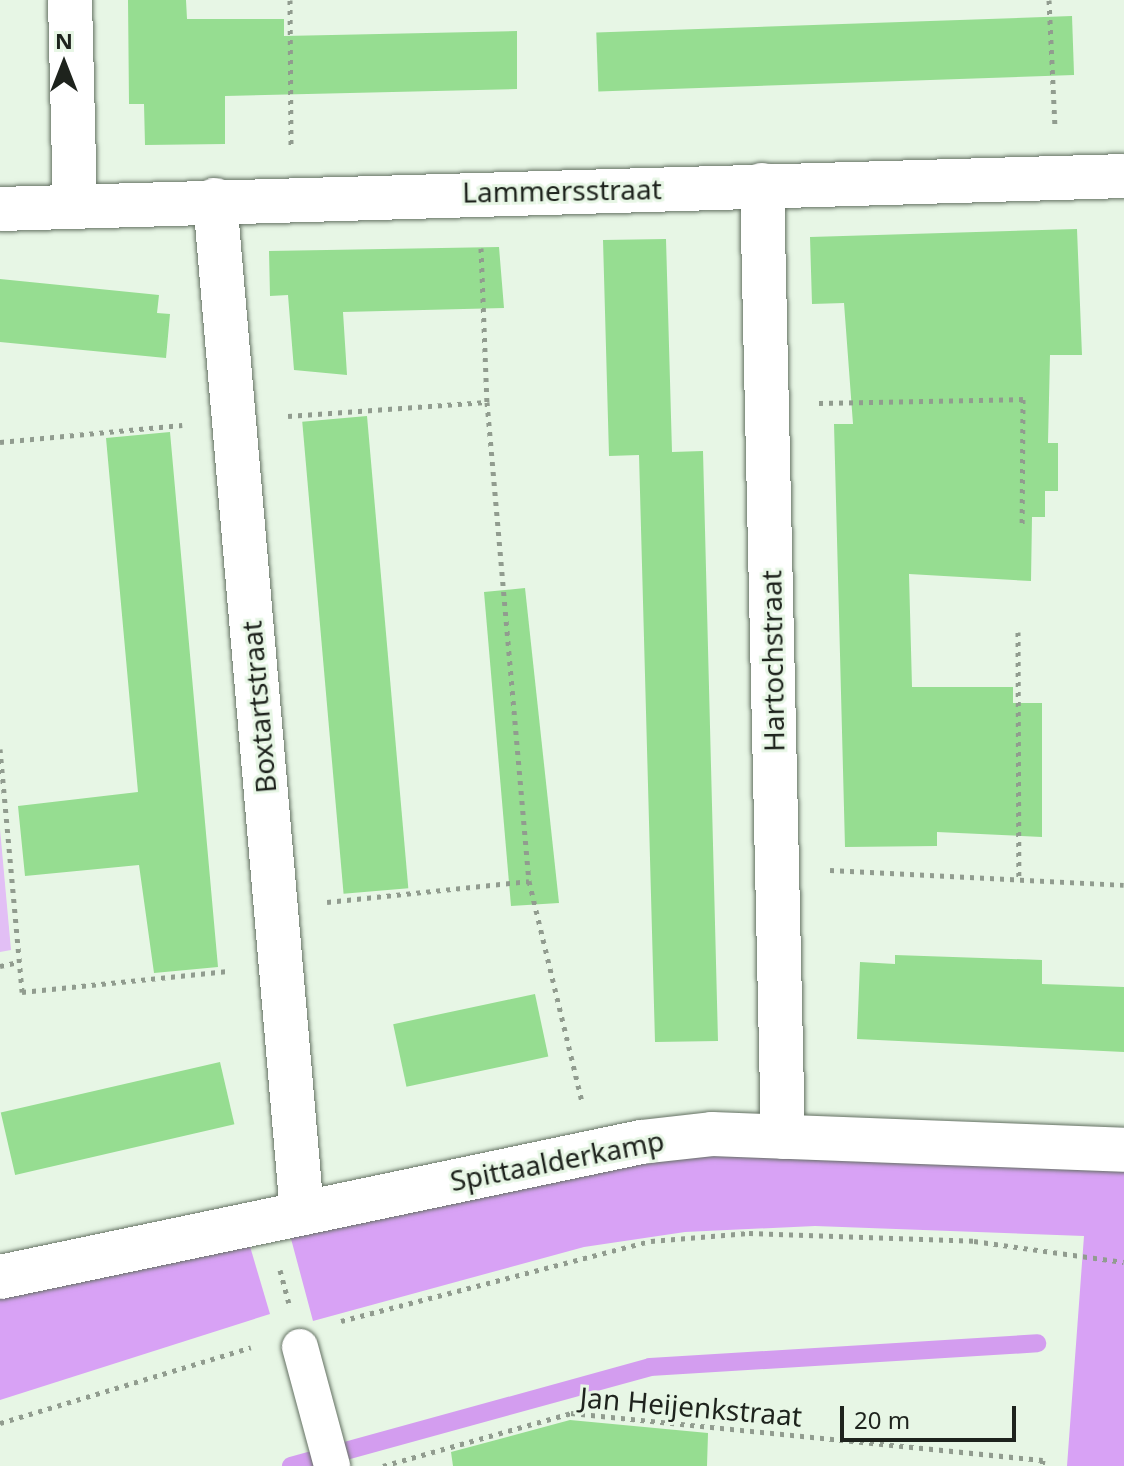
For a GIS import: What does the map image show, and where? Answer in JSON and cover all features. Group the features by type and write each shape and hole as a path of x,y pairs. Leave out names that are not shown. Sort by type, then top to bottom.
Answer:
{"street":[{"path":"70,0 75,206"},
{"name":"Lammersstraat","path":"0,209 479,191 1124,176"},
{"name":"Hartochstraat","path":"762,185 783,1137"},
{"name":"Boxtartstraat","path":"215,200 281,966 284,1216"},
{"name":"Spittaalderkamp","path":"0,1277 594,1151 712,1134 1124,1150"}],"lane":[{"path":"298,1340 332,1466"}],"path":[{"path":"290,0 291,197"},
{"path":"1049,0 1057,178"},
{"path":"479,191 487,402 529,881 594,1151"},
{"path":"766,404 1023,399 1022,528"},
{"path":"0,442 233,420 487,402"},
{"path":"1018,632 1019,878"},
{"path":"0,749 22,992 281,966"},
{"path":"777,871 875,869 1124,885"},
{"path":"275,908 529,881"},
{"path":"0,966 19,962"},
{"path":"284,1216 298,1340"},
{"path":"0,1423 651,1241 721,1235 959,1240 1124,1262"},
{"name":"Jan Heijenkstraat","path":"383,1466 571,1413 1043,1460 1042,1466"}],"shaded area":[{"path":"0,829 11,950 0,952"},
{"path":"674,1153 1124,1170 1124,1466 1067,1466 1084,1236 815,1226 685,1232 584,1247 313,1321 290,1235"},
{"path":"249,1243 270,1314 0,1400 0,1297"}],"building":[{"path":"128,0 186,0 187,19 284,19 284,36 517,31 517,89 225,96 225,144 145,145 144,104 129,104"},
{"path":"1072,16 1074,75 598,92 596,33"},
{"path":"1077,229 1082,355 1050,355 1048,443 1058,443 1058,491 1045,491 1045,517 1032,517 1031,581 909,574 912,687 1013,687 1013,703 1042,703 1042,837 937,832 937,846 845,847 834,424 853,424 844,303 812,304 810,237"},
{"path":"666,239 672,452 703,451 718,1041 655,1042 639,455 609,456 603,240"},
{"path":"499,247 504,308 343,312 347,375 294,370 288,295 270,296 269,251"},
{"path":"0,279 159,295 157,313 170,314 166,358 0,342"},
{"path":"367,416 408,888 344,894 302,422"},
{"path":"170,432 218,967 154,973 139,865 25,876 18,806 138,792 106,438"},
{"path":"525,588 559,903 511,906 484,592"},
{"path":"895,955 1042,960 1042,984 1124,987 1124,1052 857,1039 860,962 895,964"},
{"path":"535,994 548,1057 406,1087 393,1024"},
{"path":"220,1062 234,1124 15,1175 1,1113"},
{"path":"570,1420 708,1433 707,1466 453,1466 451,1452"}],"waterway":[{"path":"291,1466 650,1367 1037,1343"}]}
